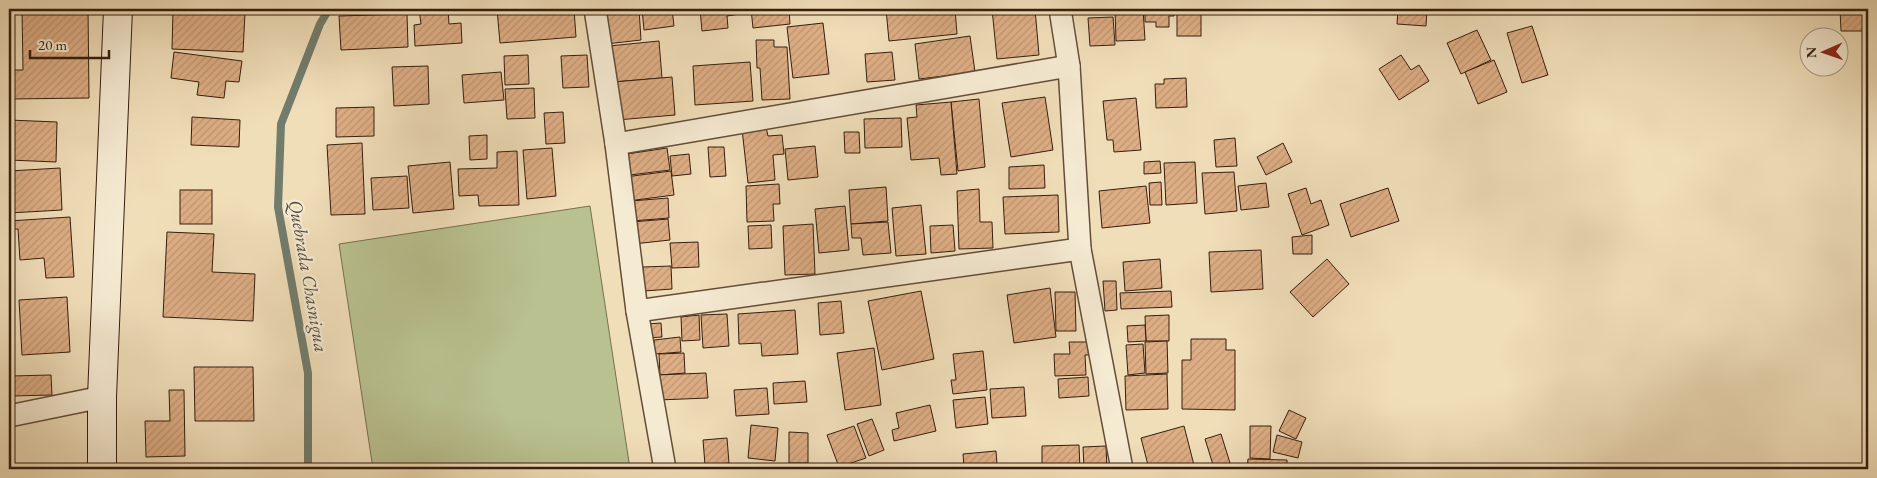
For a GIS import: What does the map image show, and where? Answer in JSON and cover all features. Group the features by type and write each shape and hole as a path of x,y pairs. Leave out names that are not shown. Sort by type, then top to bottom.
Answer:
{"main road":[{"path":"102,469 102,397 118,9"}],"street":[{"path":"595,9 616,144 637,311 666,469"},
{"path":"1060,9 1069,66 1080,249 1122,469"},
{"path":"616,144 1069,66"},
{"path":"637,311 1080,249"},
{"path":"9,416 102,397"}],"green space":[{"path":"590,206 630,469 373,469 339,244"}],"building":[{"path":"22,9 88,9 89,98 9,99 9,70 23,70"},
{"path":"419,9 448,9 449,24 461,23 462,43 415,46 414,25 421,24"},
{"path":"497,9 574,9 576,37 500,43"},
{"path":"604,9 639,9 641,40 606,44"},
{"path":"642,9 672,9 674,26 644,30"},
{"path":"700,9 746,9 746,13 727,16 728,28 702,31"},
{"path":"751,9 789,9 790,24 753,28"},
{"path":"886,9 955,9 957,34 889,41"},
{"path":"992,9 1035,9 1039,55 997,59"},
{"path":"1115,9 1143,9 1145,40 1116,41"},
{"path":"1145,9 1174,9 1174,16 1169,16 1169,27 1156,27 1156,22 1145,22"},
{"path":"1177,9 1201,9 1201,36 1177,36"},
{"path":"1398,9 1427,9 1426,26 1397,24"},
{"path":"1452,9 1478,9 1478,13 1452,14"},
{"path":"1840,9 1867,9 1867,31 1850,31 1850,28 1841,28"},
{"path":"173,10 245,13 243,52 172,49"},
{"path":"407,14 408,47 341,50 339,16"},
{"path":"1113,17 1115,45 1090,46 1088,18"},
{"path":"823,23 829,74 793,78 787,27"},
{"path":"1532,26 1548,75 1522,83 1507,33"},
{"path":"1477,30 1491,60 1461,74 1447,43"},
{"path":"970,36 975,72 919,79 915,44"},
{"path":"756,40 774,40 774,47 787,47 790,99 762,100 760,68 757,68"},
{"path":"659,41 662,78 612,82 609,46"},
{"path":"174,52 242,61 239,82 226,81 224,98 197,95 199,82 171,78"},
{"path":"892,52 895,80 867,82 865,54"},
{"path":"528,55 529,84 505,85 504,56"},
{"path":"587,55 589,87 563,88 561,56"},
{"path":"1401,55 1411,70 1419,65 1429,81 1399,100 1379,69"},
{"path":"1494,60 1507,92 1478,104 1465,72"},
{"path":"750,62 753,101 695,105 693,66"},
{"path":"428,66 429,104 394,106 392,67"},
{"path":"501,72 504,100 464,103 462,75"},
{"path":"672,77 675,115 617,120 614,82"},
{"path":"1186,78 1187,107 1156,108 1155,84 1164,84 1164,79"},
{"path":"534,88 535,118 507,119 505,89"},
{"path":"1045,97 1053,150 1011,157 1002,103"},
{"path":"1136,98 1141,150 1114,152 1113,140 1107,140 1103,101"},
{"path":"979,99 985,167 958,171 951,102"},
{"path":"951,102 957,174 941,175 939,158 911,160 907,118 917,117 916,105"},
{"path":"374,107 374,136 336,137 336,108"},
{"path":"563,112 565,143 546,144 544,113"},
{"path":"192,117 240,120 239,147 191,145"},
{"path":"901,118 902,147 865,148 864,119"},
{"path":"9,120 57,122 56,162 9,160"},
{"path":"766,127 768,136 782,135 784,154 773,155 775,180 748,183 742,129"},
{"path":"844,132 859,132 860,153 845,153"},
{"path":"487,135 487,159 470,160 469,136"},
{"path":"1235,138 1237,166 1216,167 1214,140"},
{"path":"362,143 365,214 331,215 327,145"},
{"path":"1283,143 1292,162 1266,175 1257,157"},
{"path":"815,146 818,177 788,180 785,149"},
{"path":"708,147 724,147 726,176 710,177"},
{"path":"552,148 556,196 527,199 523,150"},
{"path":"667,148 670,170 630,175 627,154"},
{"path":"517,151 519,205 479,206 478,195 459,196 458,169 497,168 497,152"},
{"path":"689,154 691,174 672,176 670,156"},
{"path":"1160,161 1161,173 1144,174 1144,162"},
{"path":"450,162 454,209 413,213 408,166"},
{"path":"1195,162 1197,203 1166,205 1164,163"},
{"path":"1044,165 1045,188 1009,189 1009,167"},
{"path":"60,168 62,210 9,213 9,171"},
{"path":"671,171 674,195 628,201 625,177"},
{"path":"1234,172 1237,211 1205,214 1202,173"},
{"path":"407,176 409,208 373,210 371,178"},
{"path":"1161,182 1162,205 1150,205 1149,183"},
{"path":"1266,183 1269,207 1241,210 1238,186"},
{"path":"779,184 780,204 773,204 774,221 747,222 746,186"},
{"path":"1146,186 1150,223 1102,228 1099,191"},
{"path":"886,187 888,221 851,224 849,190"},
{"path":"1306,188 1311,204 1321,200 1329,225 1302,235 1288,194"},
{"path":"1388,188 1399,221 1351,237 1340,204"},
{"path":"979,189 980,222 992,222 993,248 959,249 957,191"},
{"path":"180,190 212,190 212,224 180,224"},
{"path":"1058,195 1059,232 1005,234 1003,197"},
{"path":"668,198 669,218 632,221 631,201"},
{"path":"921,205 926,254 896,256 892,208"},
{"path":"845,206 849,250 819,253 815,209"},
{"path":"70,217 74,277 46,278 44,258 20,260 18,229 9,229 9,221"},
{"path":"668,219 670,240 633,244 631,222"},
{"path":"888,222 891,253 863,255 861,238 852,238 851,224"},
{"path":"813,224 815,274 785,275 783,226"},
{"path":"771,225 772,248 749,249 748,226"},
{"path":"953,225 955,251 931,253 930,226"},
{"path":"167,232 214,234 212,272 255,274 253,321 163,317"},
{"path":"1312,235 1312,254 1293,254 1292,237"},
{"path":"698,242 699,267 672,268 670,243"},
{"path":"1261,250 1263,289 1211,292 1209,252"},
{"path":"1160,259 1162,288 1125,291 1123,262"},
{"path":"1327,259 1349,284 1313,317 1290,292"},
{"path":"671,266 672,289 644,291 643,267"},
{"path":"1103,281 1116,281 1117,310 1105,311"},
{"path":"1050,288 1056,337 1014,343 1007,295"},
{"path":"921,291 934,359 882,370 868,301"},
{"path":"1171,291 1172,307 1121,309 1120,293"},
{"path":"1055,292 1075,292 1076,331 1056,331"},
{"path":"67,297 70,352 22,355 19,300"},
{"path":"841,301 844,333 820,335 818,303"},
{"path":"795,310 798,354 762,356 761,343 739,344 738,314"},
{"path":"727,314 729,346 703,348 701,315"},
{"path":"699,315 700,340 682,341 681,317"},
{"path":"1169,315 1169,341 1146,341 1145,316"},
{"path":"661,323 662,337 648,338 647,324"},
{"path":"1145,325 1146,341 1128,342 1127,326"},
{"path":"680,337 681,352 655,354 654,340"},
{"path":"1191,339 1226,339 1226,350 1235,350 1235,410 1182,409 1182,360 1191,360"},
{"path":"1167,341 1168,373 1146,374 1145,342"},
{"path":"1069,342 1089,342 1089,355 1085,355 1086,375 1055,376 1054,354 1070,354"},
{"path":"1143,344 1145,373 1128,375 1126,345"},
{"path":"874,348 881,405 845,410 837,353"},
{"path":"983,351 987,390 953,394 951,380 956,380 953,354"},
{"path":"684,353 685,373 660,375 659,354"},
{"path":"194,367 253,367 254,421 195,421"},
{"path":"706,373 708,398 658,400 657,375"},
{"path":"1167,374 1168,409 1126,410 1125,376"},
{"path":"51,375 52,395 12,396 11,376"},
{"path":"1088,377 1089,396 1059,398 1058,379"},
{"path":"805,381 807,402 774,404 773,383"},
{"path":"1024,387 1026,416 992,418 990,389"},
{"path":"767,388 769,414 736,416 734,390"},
{"path":"169,390 184,390 185,456 146,457 145,421 170,421"},
{"path":"985,397 988,424 956,428 953,400"},
{"path":"930,405 936,431 894,441 892,430 899,428 896,413"},
{"path":"1289,410 1306,418 1296,439 1279,431"},
{"path":"872,419 884,450 869,456 857,424"},
{"path":"751,425 778,428 775,461 748,458"},
{"path":"854,426 866,458 839,467 827,435"},
{"path":"1184,426 1195,469 1149,469 1141,438"},
{"path":"1250,426 1271,426 1270,459 1250,458"},
{"path":"789,432 808,433 808,463 789,463"},
{"path":"1221,434 1230,463 1214,468 1205,439"},
{"path":"1277,435 1302,442 1298,458 1273,452"},
{"path":"727,438 729,463 705,465 703,440"},
{"path":"1079,445 1080,469 1042,469 1042,446"},
{"path":"1106,446 1107,469 1084,469 1083,447"},
{"path":"996,451 997,464 964,467 963,454"},
{"path":"1248,459 1287,460 1287,469 1247,469"}],"waterway":[{"name":"Quebrada Chasnigua","path":"308,469 308,373 278,207 281,124 320,24 329,9"}]}
